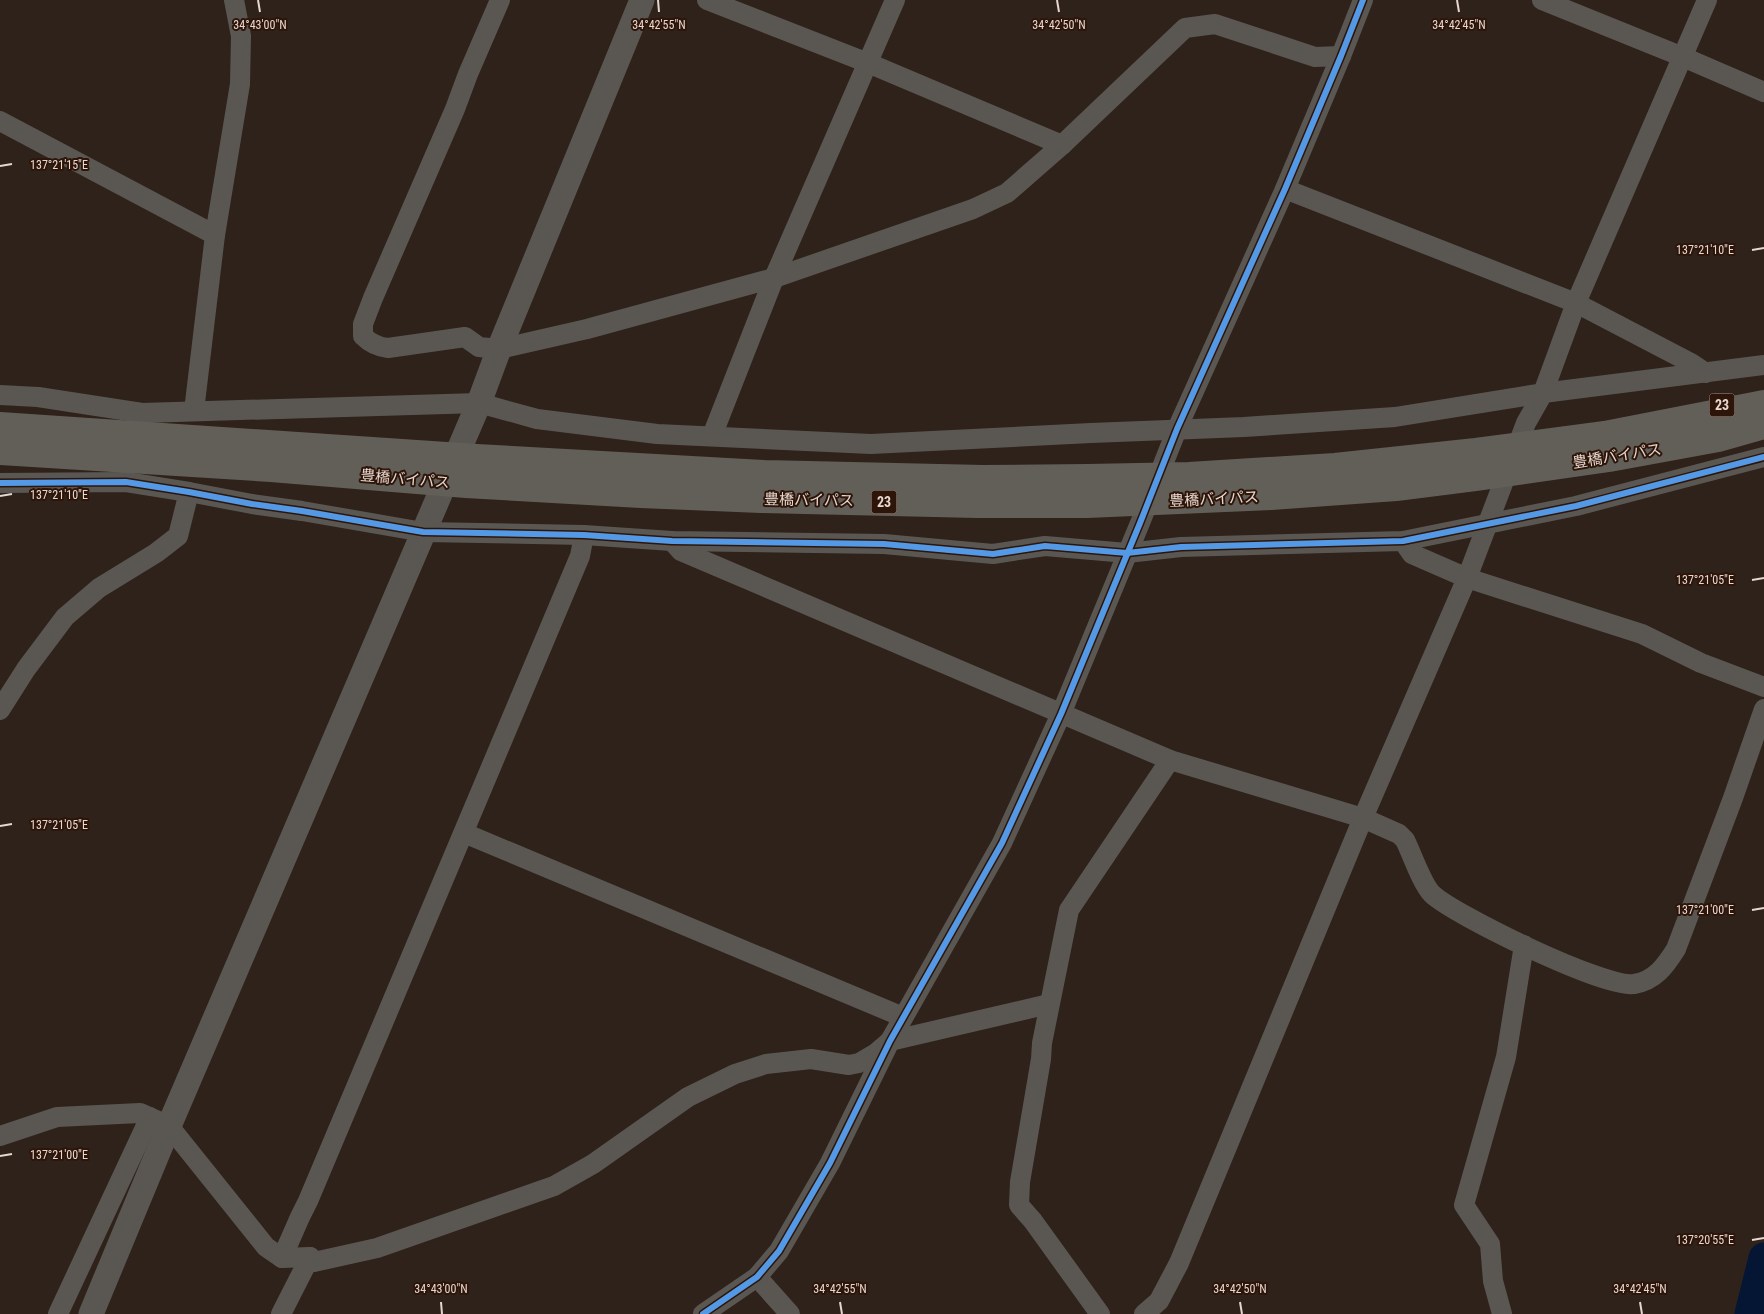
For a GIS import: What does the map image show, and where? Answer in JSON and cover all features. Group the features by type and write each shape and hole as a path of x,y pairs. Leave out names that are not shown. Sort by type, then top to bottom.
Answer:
{"highway":[{"name":"23","path":"1682,419 1713,406 1764,396"},
{"name":"豊橋バイパス","path":"0,426 636,468 764,474 983,479 1189,476 1335,467 1476,452 1595,436 1764,404"},
{"name":"豊橋バイパス","path":"0,451 246,466 466,484 641,494 967,504 1087,504 1271,496 1396,487 1609,458 1718,438 1764,424"},
{"name":"23","path":"1718,438 1764,431"}],"street":[{"path":"194,411 215,235 240,84 241,36 234,0"},
{"path":"500,0 363,324 363,336 368,342 380,347 388,348 465,337 479,347 499,349 587,329 774,278 972,209 1007,192 1062,145 1184,28 1215,24 1315,57 1341,56"},
{"path":"58,1314 160,1121 423,532 479,403 499,349 642,0"},
{"path":"707,0 868,63 1062,145"},
{"path":"712,436 774,278 895,0"},
{"path":"703,1314 757,1277 779,1251 826,1172 903,1017 1002,843 1061,714 1177,429 1285,189 1363,0"},
{"path":"1542,0 1764,92"},
{"path":"1144,1314 1159,1301 1178,1263 1363,818 1467,578 1500,496 1526,423 1543,393 1576,303 1707,0"},
{"path":"0,121 215,235"},
{"path":"1285,189 1576,303 1691,363 1706,374"},
{"path":"0,395 38,397 142,413 479,403 537,419 657,434 871,444 1244,427 1395,418 1543,393 1706,374 1764,365"},
{"path":"0,483 126,482 423,532 584,535 672,541 884,544 993,554 1045,546 1127,554 1181,547 1403,541 1576,506 1764,457"},
{"path":"0,710 26,669 65,617 99,588 156,553 178,536 189,492"},
{"path":"282,1258 308,1201 580,556 584,535"},
{"path":"672,541 681,550 1170,760 1363,818 1398,834 1405,840 1430,892 1440,901 1459,913 1551,959 1625,985 1643,982 1664,968 1676,949 1733,798 1764,709"},
{"path":"1403,541 1412,554 1467,578 1642,634 1702,663 1764,687"},
{"path":"1100,1314 1019,1204 1020,1182 1049,1004 1068,910 1170,760"},
{"path":"464,833 903,1017"},
{"path":"1502,1314 1493,1281 1490,1244 1464,1205 1506,1057 1524,945"},
{"path":"310,1257 314,1262 377,1248 554,1186 593,1164 688,1097 735,1074 766,1064 811,1059 848,1065 859,1063 876,1053 890,1041 1049,1004"},
{"path":"0,1136 57,1117 140,1113 160,1121 266,1247 282,1258 310,1257"},
{"path":"91,1314 160,1121"},
{"path":"281,1314 310,1257"},
{"path":"757,1277 790,1314"}],"waterway":[{"path":"1750,1314 1764,1258"}],"cycle path":[{"path":"703,1314 757,1277 779,1251 830,1163 890,1041 1002,843 1061,714 1177,429 1285,189 1363,0"},
{"path":"0,483 126,482 423,532 584,535 672,541 884,544 993,554 1045,546 1127,553 1181,547 1403,541 1576,506 1764,457"}]}
